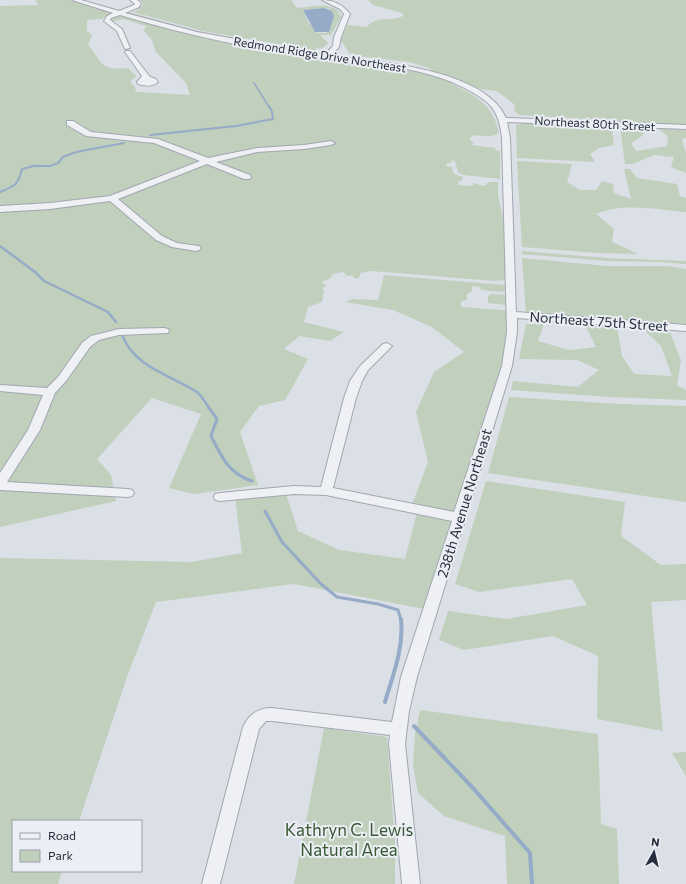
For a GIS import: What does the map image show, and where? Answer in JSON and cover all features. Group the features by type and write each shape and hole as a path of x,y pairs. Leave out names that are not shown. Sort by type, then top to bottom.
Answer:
{"street":[{"name":"Redmond Ridge Drive Northeast","path":"75,0 193,33 321,57 384,64 422,71 451,80 469,88 492,103 501,112 504,120"},
{"path":"133,0 138,3 137,6 109,17 107,21 120,30 128,50 146,76"},
{"path":"321,57 336,47 337,35 347,18 347,14 342,8 325,0"},
{"name":"Northeast 80th Street","path":"504,120 686,127"},
{"name":"238th Avenue Northeast","path":"411,884 399,769 398,729 401,709 409,677 460,518 506,366 511,343 512,315 504,120"},
{"path":"70,123 81,131 93,135 156,141 246,177"},
{"path":"0,209 50,206 112,198 207,161 257,150 304,147 331,143"},
{"path":"112,198 160,238 175,245 196,248"},
{"name":"Northeast 75th Street","path":"512,315 686,328"},
{"path":"128,493 1,484 34,430 50,392 62,380 90,341 104,335 119,332 164,331"},
{"path":"326,491 356,382 364,368 387,346"},
{"path":"0,388 50,392"},
{"path":"220,497 294,490 326,491 460,518"},
{"path":"211,884 251,727 255,720 261,715 277,715 398,729"}],"green space":[{"path":"36,0 69,0 110,13 102,19 87,20 87,31 92,35 88,45 102,63 105,66 112,68 128,68 136,76 131,80 131,83 135,87 136,92 190,95 186,83 156,52 152,40 144,31 146,26 124,19 111,22 111,18 121,16 187,34 297,55 382,66 422,73 432,69 409,62 359,56 349,53 341,40 347,25 367,27 376,21 396,18 404,15 402,13 373,5 368,0 686,0 686,125 520,115 514,111 514,104 497,91 475,88 457,80 449,82 481,101 492,114 496,123 499,133 496,135 474,135 469,139 474,143 471,144 472,145 495,148 495,150 500,151 500,179 463,175 458,172 455,161 451,160 451,163 447,163 446,166 452,167 454,174 463,177 462,180 458,182 458,185 473,186 473,183 484,186 489,182 498,182 498,195 510,254 511,280 494,281 371,271 361,273 358,279 354,278 352,275 348,276 343,272 332,274 331,278 321,282 326,285 322,289 324,291 322,302 308,307 304,322 344,332 330,341 299,336 284,349 308,359 285,400 259,406 240,432 258,485 194,494 169,488 201,414 152,398 97,459 111,475 116,501 0,527 0,6 38,5"},
{"path":"140,0 292,0 297,8 329,6 335,8 341,17 331,35 320,35 328,43 322,49 312,47 317,49 315,51 203,31 133,12 139,10 137,9 143,5","holes":["324,8 330,9 326,33 318,33 308,22 303,10"]},
{"path":"128,13 133,13 197,31 316,53 309,53 194,31"},
{"path":"534,122 612,127 614,145 599,148 590,154 595,162 517,158 516,125"},
{"path":"620,127 648,128 642,136 631,143 636,151 667,146 668,136 659,129 686,130 686,138 682,139 686,153 686,173 671,167 674,157 654,155 633,164 625,164"},
{"path":"517,161 572,164 567,182 580,190 596,190 602,181 613,184 614,193 631,199 624,169 630,169 637,178 677,184 680,196 686,198 686,212 640,208 617,208 596,214 614,229 612,242 638,254 597,253 522,247"},
{"path":"522,251 606,258 686,261 686,264 607,261 522,254"},
{"path":"522,258 608,266 667,266 686,269 686,324 526,313"},
{"path":"384,275 505,285 505,291 502,292 481,290 480,287 472,286 472,291 467,294 467,300 461,301 461,307 512,311 512,332 430,610 294,584 156,602 128,674 79,820 12,820 12,872 62,872 58,884 0,884 0,558 191,562 242,553 235,496 285,491 298,531 339,550 405,559 418,509 411,507 428,462 416,412 434,372 464,352 432,327 393,310 346,302 352,299 378,300"},
{"path":"492,294 505,295 507,305 488,303 488,296"},
{"path":"584,323 617,326 622,356 634,374 672,376 661,346 641,327 669,330 681,360 677,385 686,390 686,400 609,397 511,390 513,381 578,387 599,370 577,360 519,359 526,324 544,324 538,341 569,350 596,347"},
{"path":"509,397 621,404 686,406 686,502 488,473"},
{"path":"486,481 625,502 621,536 661,565 686,564 686,600 651,602 663,731 597,719 598,656 553,636 464,650 439,640 448,611 506,619 587,605 572,579 479,592 455,584"},
{"path":"420,710 598,734 601,824 617,829 619,884 507,884 505,836 444,816 418,793 413,765 415,734"},
{"name":"Kathryn C. Lewis Natural Area","path":"324,728 387,737 395,843 395,884 294,884"},
{"path":"686,752 686,776 672,753"}],"water":[{"path":"324,8 332,11 334,16 329,32 315,32 303,10"}],"waterway":[{"path":"254,83 269,107"},
{"path":"150,135 236,126 273,119 269,106"},
{"path":"0,192 17,182 22,169 34,166 50,166 58,163 63,157 76,152 124,143"},
{"path":"0,246 35,272 44,281 108,312 116,322"},
{"path":"122,335 128,346 145,363 155,370 197,392 210,409"},
{"path":"209,408 217,419 211,436 222,457 237,474 252,481"},
{"path":"265,511 282,542 321,584 337,597 378,604 398,610 401,620"},
{"path":"385,702 399,651 402,630 401,619"},
{"path":"414,726 473,788 530,853 532,884"}]}
